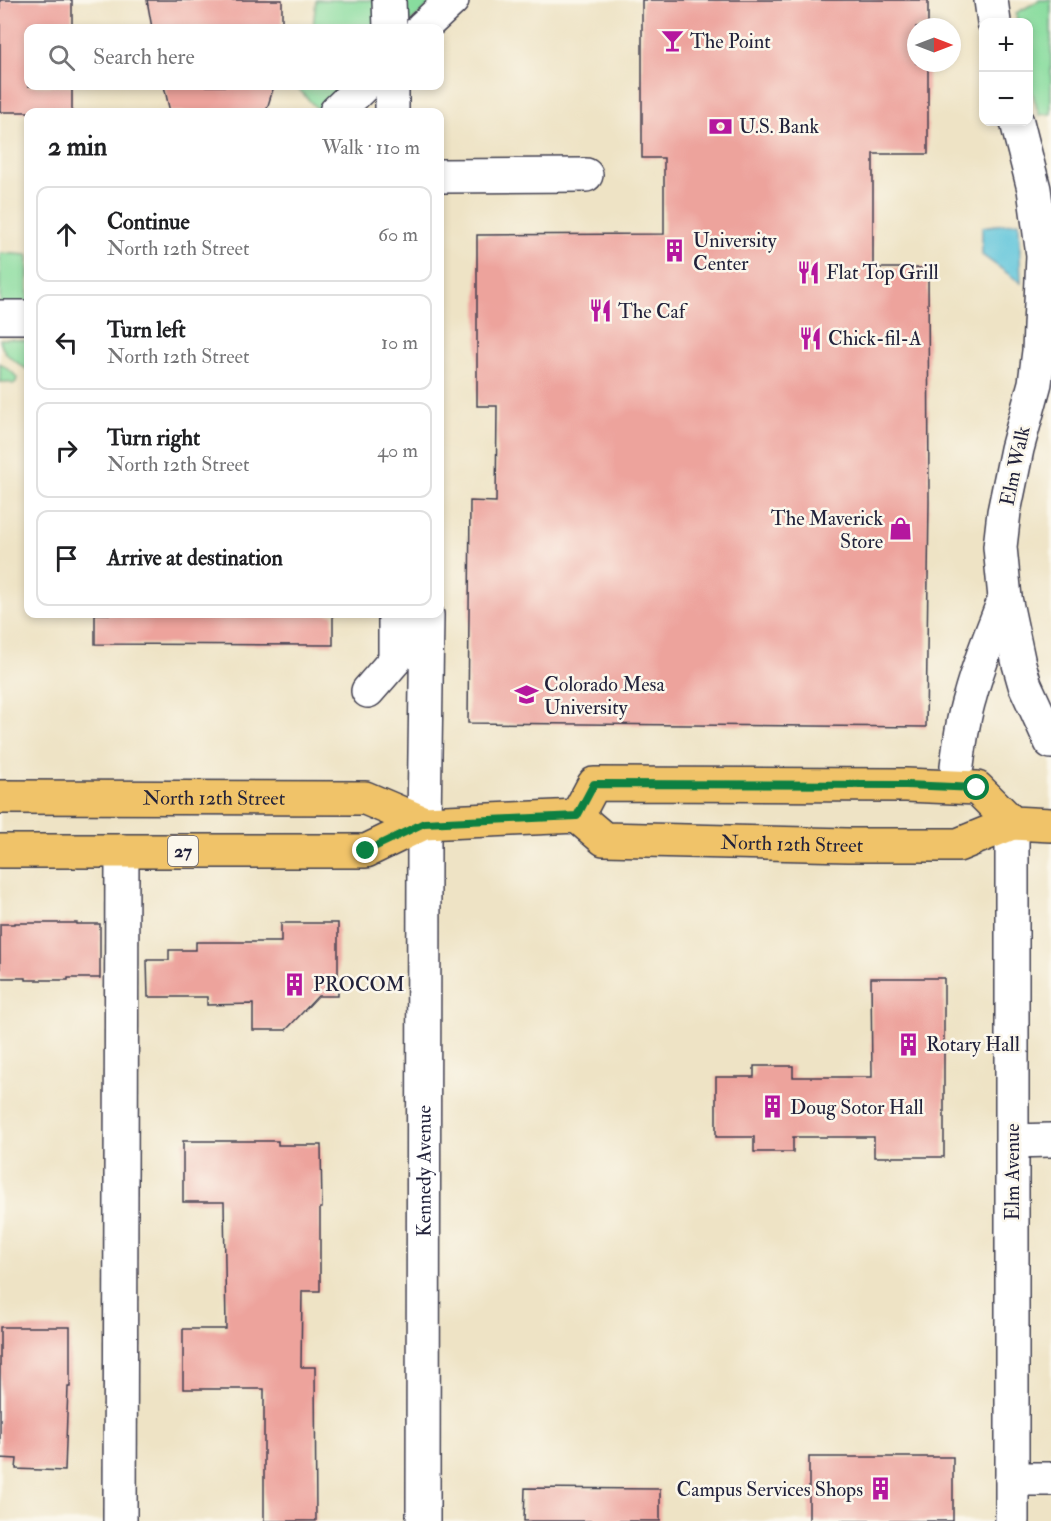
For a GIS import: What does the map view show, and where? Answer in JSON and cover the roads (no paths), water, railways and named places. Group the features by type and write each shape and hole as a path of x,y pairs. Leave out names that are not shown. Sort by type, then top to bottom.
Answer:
{"main road":[{"path":"577,816 594,784 906,785 977,788 1012,823"},
{"name":"North 12th Street","path":"0,797 365,798 424,823"},
{"name":"North 12th Street","path":"0,850 366,851 424,823 577,816 604,838 848,845 958,845 1012,823 1051,825"}],"street":[{"path":"389,0 390,24"},
{"path":"426,24 452,0"},
{"path":"991,0 993,18"},
{"path":"340,108 359,90"},
{"path":"392,90 392,108"},
{"name":"Elm Walk","path":"1018,126 1034,189 1043,255 1039,351 1035,383 1017,449 1000,547 1005,598 1019,664 1025,685 1051,742"},
{"path":"444,176 586,175"},
{"path":"0,317 24,316"},
{"name":"Elm Walk","path":"957,765 969,697 1005,598"},
{"path":"368,692 395,660 410,618"},
{"name":"Kennedy Avenue","path":"411,618 424,823 423,1521"},
{"name":"Elm Avenue","path":"1012,823 1012,1521"},
{"path":"120,1521 122,850"},
{"path":"1012,1141 1051,1140"},
{"path":"1012,1479 1051,1479"}],"water":[{"path":"1019,222 1021,283 982,255 982,227"}],"place":[{"name":"The Point","path":"672,41"},
{"name":"U.S. Bank","path":"721,126"},
{"name":"University Center","path":"675,251"},
{"name":"Flat Top Grill","path":"808,272"},
{"name":"The Caf","path":"600,311"},
{"name":"Chick-fil-A","path":"810,338"},
{"name":"The Maverick Store","path":"901,529"},
{"name":"Colorado Mesa University","path":"526,695"},
{"name":"PROCOM","path":"295,984"},
{"name":"Rotary Hall","path":"908,1044"},
{"name":"Doug Sotor Hall","path":"772,1107"},
{"name":"Campus Services Shops","path":"881,1489"}]}
